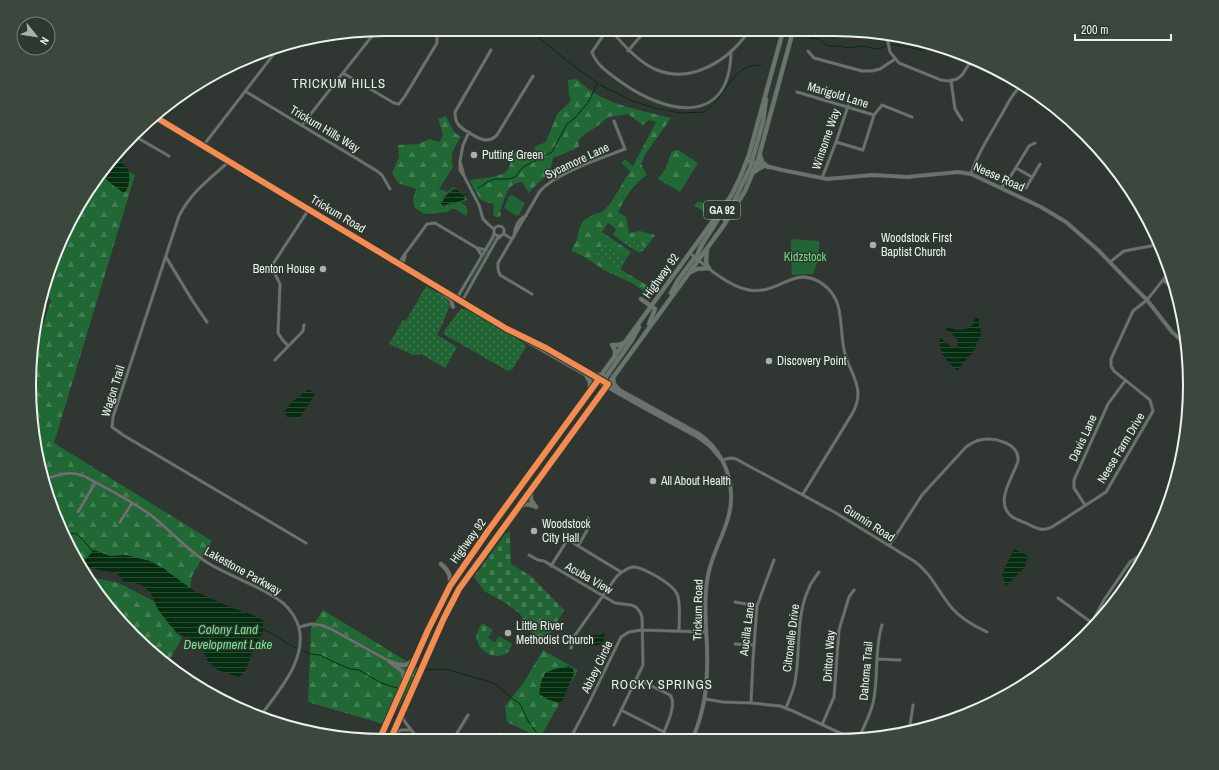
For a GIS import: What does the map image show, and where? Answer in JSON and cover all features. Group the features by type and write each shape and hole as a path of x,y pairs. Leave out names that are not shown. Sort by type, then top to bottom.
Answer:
{"main road":[{"name":"Highway 92","path":"382,734 437,611 450,586 721,211 737,184 747,161 782,36"},
{"name":"Highway 92","path":"394,732 444,618 459,589 606,384 668,301 696,259 709,245 740,200 753,174 754,164 760,155 792,36"},
{"path":"724,224 727,215 754,164 764,116 766,94"},
{"path":"753,174 760,168 766,167 762,162 760,155"},
{"path":"668,301 678,280 696,259 698,251 712,230 721,211"},
{"path":"687,274 697,269 708,268 706,258 709,245"},
{"path":"644,334 655,309 641,299 647,306 646,314"},
{"path":"606,384 608,373 632,340 642,320"},
{"path":"615,357 615,350 612,345 618,345 626,342"},
{"path":"593,375 599,376 603,373"},
{"path":"586,375 590,382 589,393"},
{"path":"613,376 614,384 619,390"},
{"path":"518,508 527,504 536,507 531,500 531,489"},
{"path":"441,564 450,576 450,586"},
{"path":"388,661 406,666 416,657"},
{"path":"388,661 403,672 403,686"}],"street":[{"path":"343,73 394,103 399,104 406,96 438,43 437,36"},
{"path":"603,36 592,52 597,62 629,88 659,103 685,108 700,107 705,105 719,93 725,83 729,70 731,50"},
{"path":"616,36 628,51 656,70 670,74 683,74 708,68 721,60 744,36"},
{"path":"628,51 641,36"},
{"path":"302,125 371,37"},
{"path":"887,40 890,52 895,59 905,66 941,80 957,79 962,75 969,64"},
{"path":"491,50 455,112 455,117 459,125 469,132 483,140 490,139 497,135 533,76"},
{"path":"808,51 814,58 862,71 872,72 880,69 895,59"},
{"path":"203,146 273,55"},
{"path":"951,80 955,109 962,120"},
{"path":"971,174 980,153 1013,94 1018,89"},
{"name":"Trickum Hills Way","path":"245,92 377,171 382,175 390,189"},
{"name":"Marigold Lane","path":"797,92 874,115"},
{"name":"Winsome Way","path":"822,179 848,106"},
{"path":"836,142 863,150 874,115 882,106 912,117"},
{"name":"Trickum Road","path":"159,119 462,301 530,344 586,375 619,390 699,434 712,444 719,453 730,482 731,506 709,570 706,590 707,675 705,699 694,734"},
{"name":"Sycamore Lane","path":"513,237 514,229 521,218 526,216 540,190 546,184 560,176 625,149 614,121"},
{"path":"469,132 462,145 460,161 467,184 478,201 483,219 494,229"},
{"path":"138,138 169,156"},
{"path":"1001,188 1016,168 1029,146 1035,143"},
{"name":"Wagon Trail","path":"228,161 225,166 196,190 188,200 179,216 113,417 112,427 306,544"},
{"name":"Neese Road","path":"747,161 766,167 822,179 881,175 907,177 958,172 971,174 1057,216 1089,242 1110,262 1147,300 1172,332 1180,339"},
{"path":"1026,188 1040,164"},
{"path":"1016,168 1032,177"},
{"path":"288,346 278,333 280,284 273,270 273,264 308,209"},
{"path":"400,264 406,257 405,254 427,224 432,223 439,225 477,248 486,250"},
{"path":"462,301 497,239 502,235 504,229 501,226 496,226 494,229"},
{"path":"457,299 493,237 494,229"},
{"path":"494,233 496,235 513,237 498,263 500,275 532,294"},
{"path":"1110,262 1124,251 1153,245"},
{"path":"477,248 482,257"},
{"path":"690,253 708,268 737,286 750,290 772,288 798,278 810,278 820,282 828,288 834,296 837,303 845,353 858,386 858,401 852,414 803,494"},
{"path":"166,257 207,322"},
{"name":"Neese Farm Drive","path":"889,546 922,495 964,449 972,442 980,440 990,439 1008,444 1018,453 1018,461 1004,493 1006,509 1014,518 1041,530 1048,529 1104,494 1152,414 1153,407 1150,400 1114,371 1111,359 1133,311 1147,300 1165,277"},
{"path":"1163,280 1167,283"},
{"path":"431,283 432,286 449,297 453,307"},
{"path":"275,360 303,331 304,325"},
{"name":"Trickum Road","path":"508,329 546,348 593,375 598,380"},
{"name":"Davis Lane","path":"1085,505 1074,488 1074,480 1108,404 1125,381"},
{"name":"Trickum Road","path":"606,384 698,437 710,446 722,460"},
{"name":"Gunnin Road","path":"722,460 731,458 736,459 803,494 836,512 923,568 937,585 950,606 961,617 987,632"},
{"name":"Lakestone Parkway","path":"49,478 68,473 80,475 132,503 156,520 203,560 279,601 291,612 299,627 300,647 296,663 264,712"},
{"path":"78,512 95,483"},
{"path":"120,522 132,503"},
{"path":"578,546 589,527 588,518"},
{"name":"Acuba View","path":"551,566 566,542 570,541 622,572"},
{"name":"Acuba View","path":"529,555 538,560 544,561 615,603 631,605 636,607 640,612 642,617 643,665 614,725"},
{"path":"1096,616 1104,600 1130,562 1138,556"},
{"name":"Aucilla Lane","path":"751,703 757,606 774,560"},
{"path":"571,648 573,638 617,576 631,567 640,568 672,587 677,594 679,601 679,631"},
{"name":"Citronelle Drive","path":"786,708 795,682 803,606 809,588 819,572"},
{"name":"Dritton Way","path":"822,725 834,697 839,630 849,597 854,590"},
{"path":"1058,598 1091,621"},
{"path":"735,602 757,606"},
{"path":"299,627 311,624 321,625 388,661"},
{"name":"Dahoma Trail","path":"861,733 870,714 873,702 878,637 882,625"},
{"name":"Abbey Circle","path":"573,734 622,637 629,632 642,630 706,632"},
{"path":"735,644 754,645"},
{"path":"877,659 900,660"},
{"path":"621,710 664,732 668,724 674,702 673,698 670,695 637,679"},
{"path":"705,699 723,702 773,705 786,708 842,734"},
{"path":"910,725 913,705"},
{"path":"456,734 468,715"},
{"path":"401,716 404,723 414,734"},
{"path":"394,732 412,730"}],"green space":[{"path":"577,79 586,88 597,95 621,105 671,118 646,153 641,164 647,175 637,183 618,212 626,217 629,233 640,231 655,235 645,249 638,242 626,241 613,235 616,229 608,223 602,232 631,252 626,259 603,243 596,255 652,288 647,294 632,283 606,271 581,255 571,251 583,221 594,214 602,212 610,204 633,166 656,122 649,120 643,125 628,114 608,118 583,136 578,141 579,146 575,149 553,158 551,167 546,176 529,193 522,182 509,188 500,211 501,215 498,217 493,216 493,204 480,199 470,181 491,177 505,172 509,167 513,153 520,153 528,156 533,153 536,146 546,142 557,114 570,102 571,99 569,95 568,80"},
{"path":"446,116 454,132 461,137 453,151 453,167 439,189 447,192 440,202 444,207 461,202 466,207 468,212 466,216 455,209 451,209 448,212 424,214 414,207 413,199 416,189 398,183 392,173 399,157 398,145 418,144 430,139 440,142 443,134 438,119"},
{"path":"678,150 698,163 680,192 658,179 666,168 671,153"},
{"path":"625,159 633,166 630,171 621,163"},
{"path":"115,164 135,175 54,443 212,541 192,576 189,596 94,557 84,562 72,539 63,519 48,475 39,431 36,385 39,339 51,300 47,297 48,295 63,251 83,210 95,191"},
{"path":"454,187 457,189 453,189 445,196 441,204 442,205 461,201 465,196 458,190 465,195 467,200 447,206 440,205 443,197"},
{"path":"512,195 525,203 517,216 504,208 509,196"},
{"path":"697,202 711,203 716,207 709,216 694,206"},
{"path":"613,235 626,241 639,242 645,249 640,253"},
{"path":"495,238 496,239 470,282 470,281"},
{"name":"Kidzstock","path":"791,239 819,241 819,258 813,274 792,275"},
{"path":"603,243 626,259 620,270 596,255"},
{"path":"426,286 445,297 450,305 437,335 457,347 445,368 421,354 413,355 389,344 403,320 406,321"},
{"path":"461,309 476,313 524,343 526,347 512,370 508,371 445,335 444,331"},
{"path":"510,531 511,564 531,576 564,610 544,645 526,627 520,614 507,604 484,591 474,577 505,534"},
{"path":"94,578 119,583 163,606 175,632 182,638 170,659 138,632 108,597"},
{"path":"323,610 421,670 387,725 308,702 311,628"},
{"path":"482,623 493,630 488,638 495,642 499,636 512,644 508,652 501,656 497,656 488,654 481,649 477,641 477,636"},
{"path":"543,650 578,670 542,734 532,734 507,722 505,706 524,682"}],"water":[{"path":"122,156 122,163 126,166 128,171 128,188 124,193 105,177"},
{"path":"455,189 463,194 465,198 464,200 444,205 441,204 446,196"},
{"path":"975,316 979,317 979,327 982,332 972,353 961,365 958,371 950,364 941,352 939,342 940,337 951,347 958,348 957,338 945,329 948,327 957,330 967,328 973,325"},
{"path":"309,389 315,395 299,418 287,417 285,411 292,402"},
{"path":"1014,549 1028,556 1025,567 1006,586 1002,574"},
{"name":"Colony Land Development Lake","path":"94,550 110,556 126,555 150,561 163,568 194,591 263,620 263,631 255,645 246,670 239,677 218,670 208,662 202,649 176,631 169,624 157,608 150,592 142,585 125,583 117,573 87,566 85,560"},
{"path":"605,632 603,644 592,646 586,645 586,640 589,635 600,635"},
{"path":"569,666 573,669 574,674 561,704 547,699 539,694 541,682 545,673"}],"waterway":[{"path":"536,36 600,85 632,101 658,109 681,113 705,112 738,73 752,66 761,65"},
{"path":"810,38 820,39 827,46 849,48 862,46 878,49 886,46"},
{"path":"891,45 921,50 927,49"},
{"path":"478,188 489,181 513,178 523,167 552,152 567,124 576,117 589,101 597,84"},
{"path":"69,533 77,534 93,552"},
{"path":"263,629 296,648"},
{"path":"303,651 310,654 320,655 350,669 359,670 381,683 397,688"},
{"path":"426,670 449,670 494,683 520,704 528,721 537,734"}],"cycle path":[{"path":"159,119 507,329 546,348 608,384 459,589 444,618 393,734"},
{"path":"382,734 428,630 450,586 488,531 599,379"}],"place":[{"name":"Putting Green","path":"474,155"},
{"name":"Woodstock First Baptist Church","path":"873,245"},
{"name":"Benton House","path":"323,269"},
{"name":"Discovery Point","path":"769,361"},
{"name":"All About Health","path":"653,481"},
{"name":"Woodstock City Hall","path":"534,531"},
{"name":"Little River Methodist Church","path":"508,633"}],"district":[{"name":"TRICKUM HILLS","path":"339,83"},
{"name":"ROCKY SPRINGS","path":"662,684"}]}
